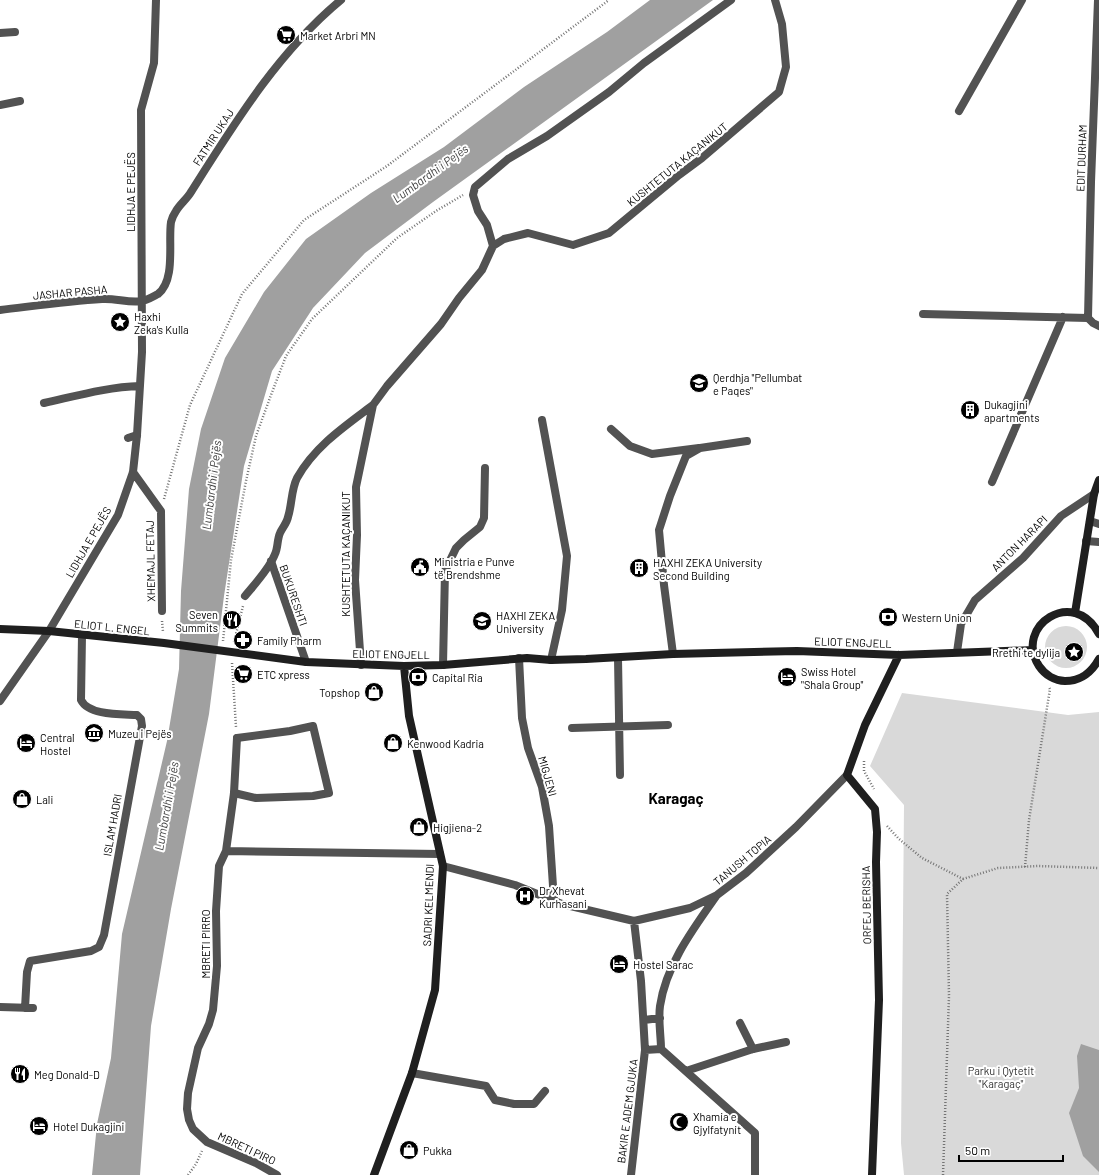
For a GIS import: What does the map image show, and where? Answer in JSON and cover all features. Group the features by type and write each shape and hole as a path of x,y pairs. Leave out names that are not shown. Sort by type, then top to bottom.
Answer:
{"main road":[{"path":"1075,613 1094,494 1099,480"},
{"path":"1098,662 1084,677 1073,680 1061,680 1051,677 1041,670 1035,660 1032,650 1033,639 1037,629 1044,620 1054,614 1064,612 1075,613 1086,617 1094,625 1099,634"},
{"name":"ELIOT L. ENGEL","path":"0,629 164,643 225,651"},
{"name":"ELIOT ENGJELL","path":"225,651 306,662 361,665 444,666 519,658 551,660 618,658 673,654 797,651 899,655 1032,650"},
{"path":"847,774 865,725 899,655"},
{"name":"SADRI KELMENDI","path":"374,1175 412,1073 435,990 443,866 409,716 404,666"},
{"name":"ORFEJ BERISHA","path":"847,774 875,809 877,832 876,862 879,1000 872,1175"}],"street":[{"name":"LIDHJA E PEJËS","path":"0,701 49,632 118,515 133,472 137,435 142,352 141,110 154,63 156,0"},
{"name":"FATMIR UKAJ","path":"142,301 158,293 166,285 170,262 171,221 177,210 190,194 247,105 300,39 324,14 341,0"},
{"path":"493,246 473,195 475,187 508,159 546,136 610,92 644,62 731,0"},
{"name":"KUSHTETUTA KAÇANIKUT","path":"361,665 356,618 356,487 373,405 386,386 441,324 459,298 482,270 493,246 504,239 528,233 573,245 610,233 679,175 702,158 779,92 786,67 782,24 775,0"},
{"path":"959,111 1022,0"},
{"name":"EDIT DURHAM","path":"1088,318 1091,182 1098,0"},
{"path":"0,33 15,32"},
{"path":"0,105 20,102"},
{"name":"JASHAR PASHA","path":"0,310 103,299 142,301"},
{"path":"922,314 1088,318 1099,326"},
{"path":"992,482 1063,317"},
{"path":"44,403 122,386 140,386"},
{"name":"BUKURESHTI","path":"306,662 271,561 275,554 279,534 288,518 296,480 305,466 316,451 330,438 373,405"},
{"path":"542,420 567,556 562,610 551,660"},
{"path":"611,429 630,446 652,454 747,441"},
{"path":"128,438 137,435"},
{"path":"673,654 664,586 659,530 670,496 686,456 700,448"},
{"path":"444,666 445,571 456,548 480,527 484,518 485,468"},
{"name":"XHEMAJL FETAJ","path":"133,472 160,511 162,611"},
{"name":"ANTON HARAPI","path":"957,652 960,624 975,600 1023,558 1061,516 1094,494"},
{"path":"1090,521 1099,524"},
{"path":"1086,541 1099,542"},
{"path":"245,596 271,561"},
{"name":"ISLAM HADRI","path":"0,1007 29,1008 27,972 30,961 91,951 99,947 104,935 142,726 141,719 137,714 95,712 83,705 81,700 82,635"},
{"name":"MIGJENI","path":"519,658 522,718 528,748 542,787 549,826 554,901"},
{"path":"618,658 620,774"},
{"path":"572,728 668,725"},
{"path":"234,794 256,798 313,796 329,793 313,726 290,731 237,738"},
{"name":"MBRETI PIRRO","path":"207,1142 193,1129 189,1120 187,1109 188,1093 198,1048 209,1024 213,1010 217,966 216,911 219,866 226,851 234,794 237,738"},
{"name":"TANUSH TOPIA","path":"443,866 515,885 562,904 634,921 690,908 717,895 746,873 796,827 847,774"},
{"path":"226,851 440,854"},
{"path":"717,895 687,939 671,970 663,990 659,1008 661,1049 755,1133 755,1175"},
{"name":"BAKIR E ADEM GJUKA","path":"631,1175 645,1050 642,981 634,921"},
{"path":"644,1020 660,1018"},
{"path":"740,1023 753,1049"},
{"path":"686,1071 753,1049 786,1042"},
{"name":"BAKIR E ADEM GJUKA","path":"645,1050 661,1049"},
{"path":"412,1073 486,1086 495,1100 514,1104 534,1104 545,1091"},
{"name":"MBRETI PIRO","path":"207,1142 256,1163 278,1175"}],"path":[{"path":"160,511 190,405 242,294 304,220 387,166 609,0"},
{"path":"237,738 223,634 231,560 256,436 270,395 286,356 312,318 397,238 436,210 475,187"},
{"path":"225,651 245,596"},
{"path":"162,611 164,643"},
{"path":"1025,867 1029,820 1050,689 1046,683"},
{"path":"865,755 864,771 874,790"},
{"path":"886,820 887,826 899,839 922,858 963,880"},
{"path":"943,1175 949,996 947,894 963,880 998,868 1099,868"},
{"path":"188,1175 196,1164 207,1142"}],"green space":[{"path":"1062,626 1070,626 1078,629 1084,635 1087,647 1084,659 1078,665 1070,668 1062,668 1054,665 1048,659 1045,651 1045,643 1048,635 1054,629"},
{"name":"Parku i Qytetit \"Karagaç\"","path":"902,693 1068,715 1099,712 1099,1175 904,1175 901,1143 904,805 870,766"}],"water":[{"name":"Lumbardhi i Pejës","path":"650,0 713,0 433,202 365,253 313,308 272,371 244,466 224,596 209,714 171,909 151,1026 140,1175 92,1175 97,1124 111,1058 122,934 167,741 179,669 181,591 189,489 201,429 225,358 264,292 306,239 371,193 444,147 524,87 607,32"},
{"path":"1081,1044 1099,1050 1099,1172 1083,1156 1069,1113 1079,1088 1077,1056"}],"place":[{"name":"Market Arbri MN","path":"286,35"},
{"name":"Haxhi Zeka's Kulla","path":"120,322"},
{"name":"Qerdhja \"Pellumbat e Paqes\"","path":"699,383"},
{"name":"Dukagjini apartments","path":"970,410"},
{"name":"Ministria e Punve të Brendshme","path":"420,567"},
{"name":"HAXHI ZEKA University Second Building","path":"639,568"},
{"name":"Western Union","path":"888,617"},
{"name":"Seven Summits","path":"232,620"},
{"name":"HAXHI ZEKA University","path":"482,621"},
{"name":"Family Pharm","path":"243,640"},
{"name":"Rrethi te dylija","path":"1074,652"},
{"name":"ETC xpress","path":"243,674"},
{"name":"Capital Ria","path":"418,677"},
{"name":"Swiss Hotel \"Shala Group\"","path":"787,677"},
{"name":"Topshop","path":"374,692"},
{"name":"Muzeu i Pejës","path":"94,733"},
{"name":"Central Hostel","path":"26,743"},
{"name":"Kenwood Kadria","path":"393,743"},
{"name":"Lali","path":"22,799"},
{"name":"Higjiena-2","path":"419,827"},
{"name":"Dr Xhevat Kurhasani","path":"525,896"},
{"name":"Hostel Sarac","path":"619,964"},
{"name":"Meg Donald-D","path":"20,1074"},
{"name":"Xhamia e Gjylfatynit","path":"679,1122"},
{"name":"Hotel Dukagjini","path":"39,1126"},
{"name":"Pukka","path":"409,1150"}],"district":[{"name":"Karagaç","path":"676,798"}]}
